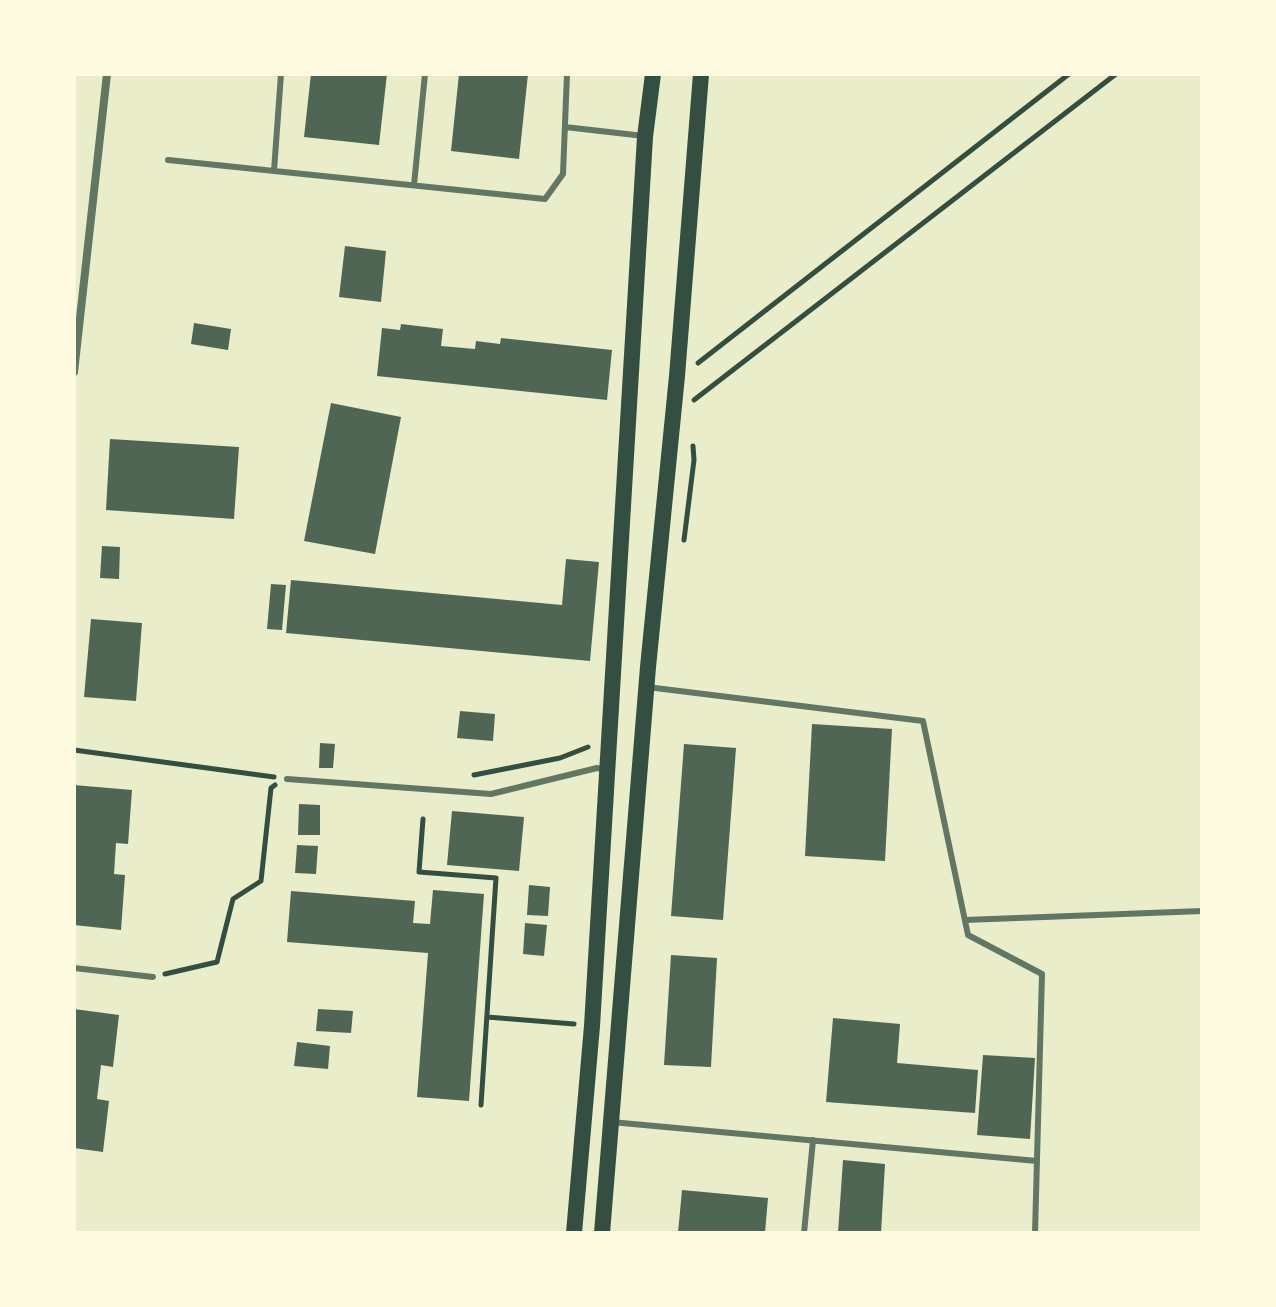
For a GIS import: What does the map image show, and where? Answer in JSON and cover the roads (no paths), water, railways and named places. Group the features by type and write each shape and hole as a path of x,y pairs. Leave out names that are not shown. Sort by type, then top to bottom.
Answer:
{"main road":[{"path":"574,1233 592,1026 645,137 653,74"},
{"path":"602,1233 701,74"}],"street":[{"path":"74,372 107,74"}],"lane":[{"path":"274,171 281,74"},
{"path":"414,185 425,74"},
{"path":"168,160 545,199 563,174 567,74"},
{"path":"565,127 645,137"},
{"path":"647,687 923,721 968,935 1042,974 1035,1233"},
{"path":"287,779 491,794 597,768 608,769"},
{"path":"965,920 1202,911"},
{"path":"74,968 153,977"},
{"path":"611,1122 1037,1161"},
{"path":"804,1233 813,1140"}]}
